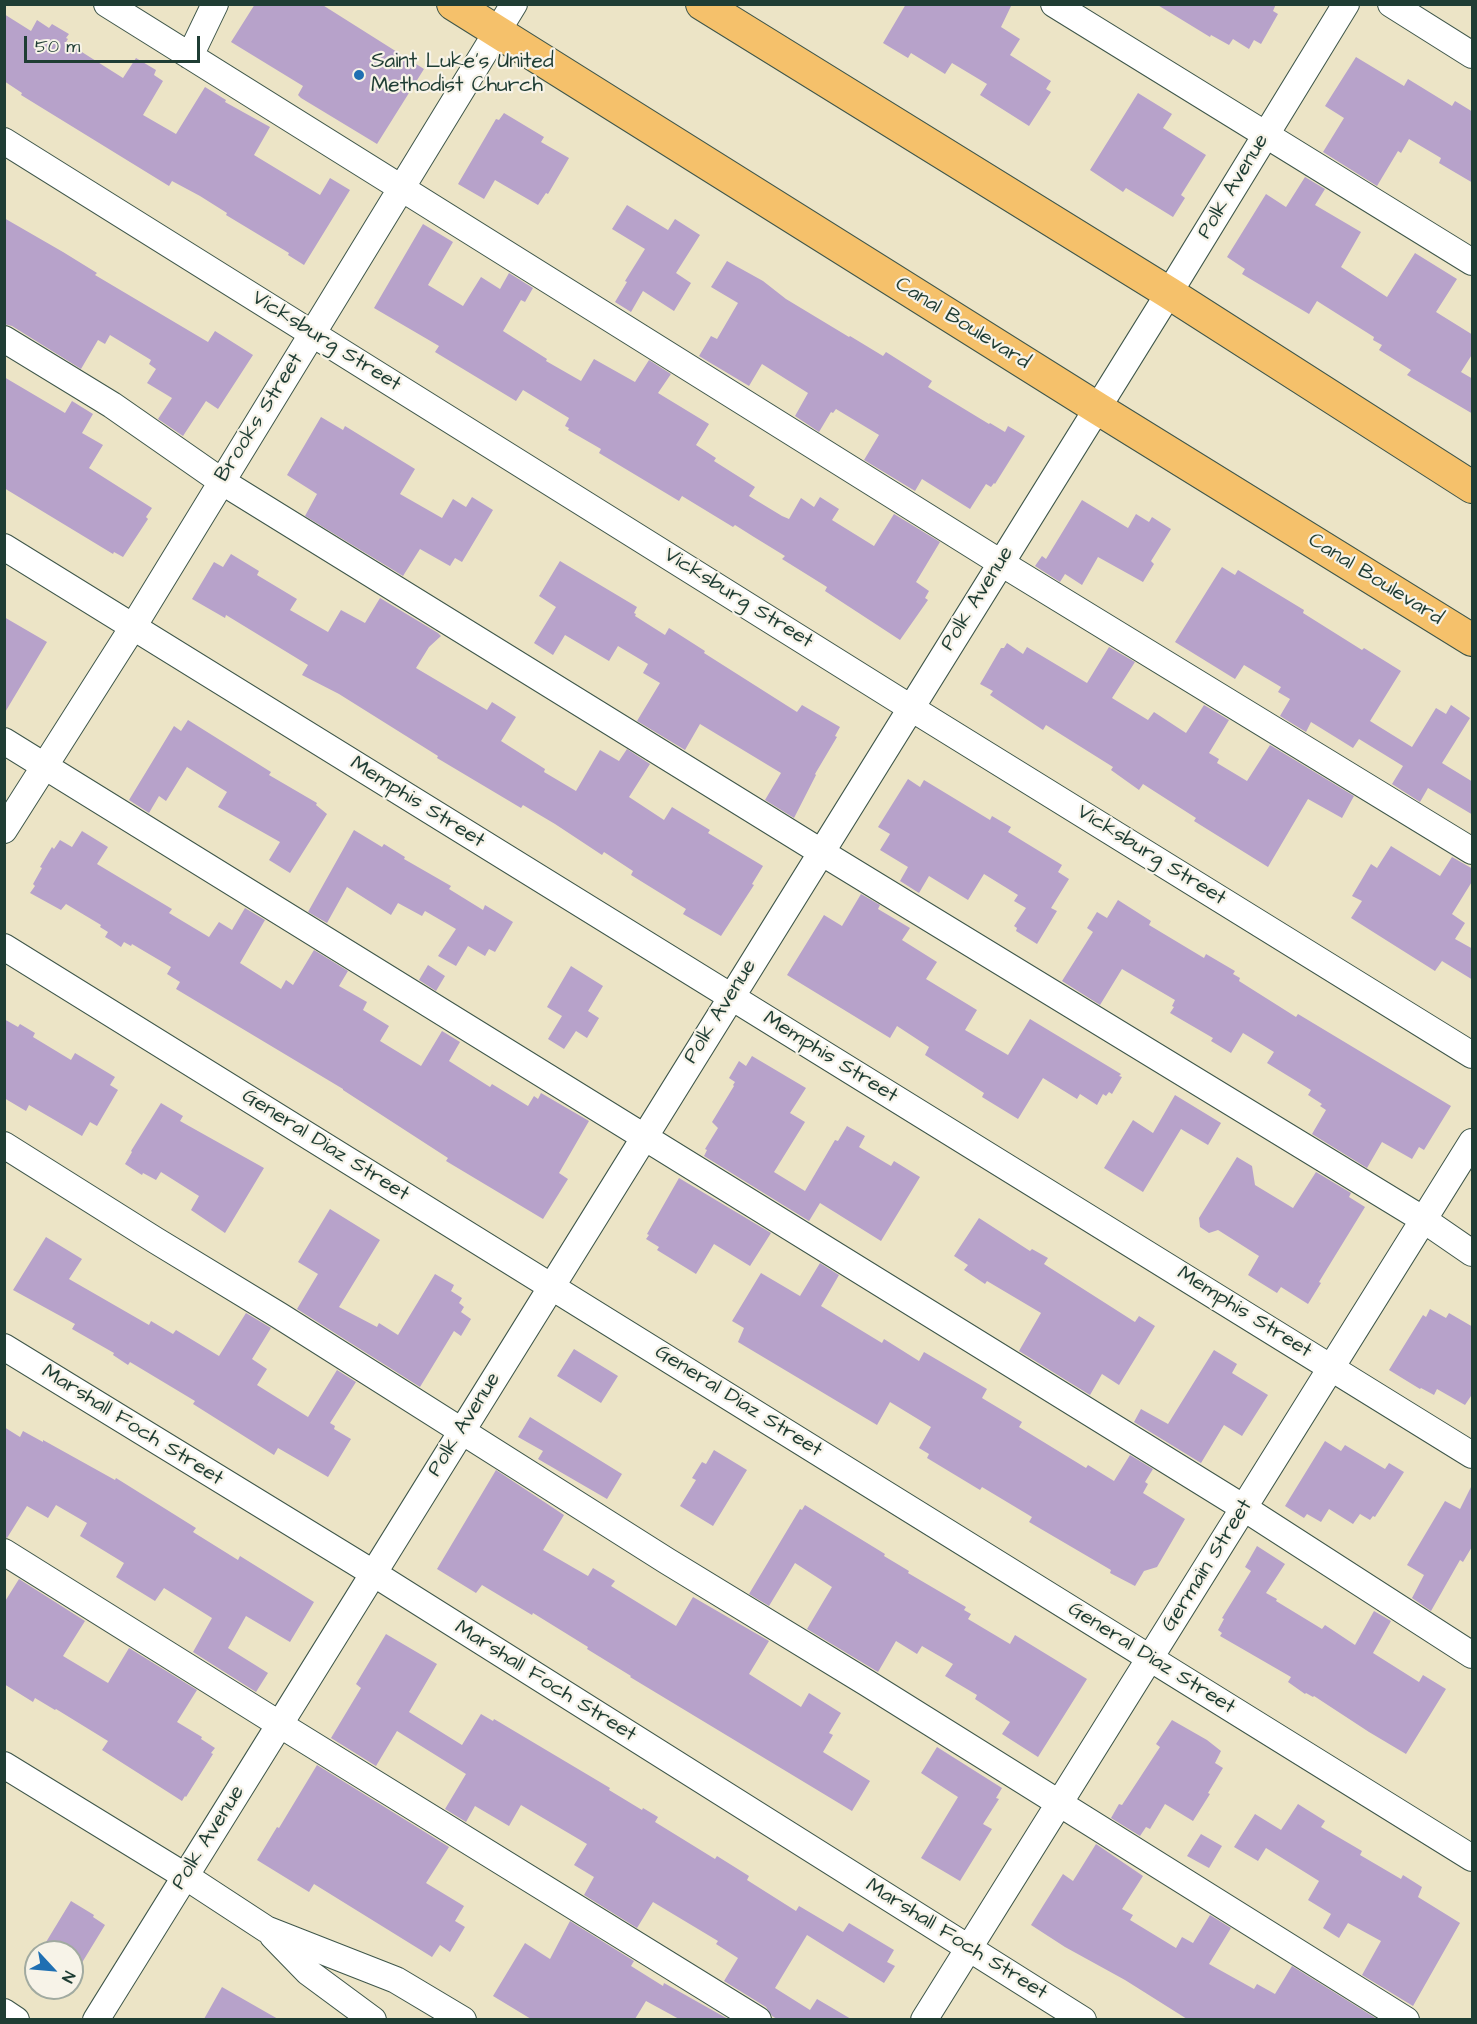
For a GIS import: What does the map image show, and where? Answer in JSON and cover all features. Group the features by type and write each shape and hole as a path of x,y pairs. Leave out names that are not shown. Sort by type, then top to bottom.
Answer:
{"main road":[{"name":"Canal Boulevard","path":"453,4 1097,408 1473,640"},
{"path":"702,4 1169,293 1473,487"}],"street":[{"path":"107,4 1001,562 1473,851"},
{"path":"190,56 215,4"},
{"name":"Brooks Street","path":"4,830 133,627 514,4"},
{"path":"1054,4 1473,262"},
{"name":"Polk Avenue","path":"96,2019 1169,293 1346,4"},
{"path":"1391,4 1473,55"},
{"name":"Vicksburg Street","path":"4,141 911,708 1473,1055"},
{"path":"4,339 112,405 221,481 821,852 1424,1220 1473,1253"},
{"name":"Memphis Street","path":"4,547 1473,1455"},
{"path":"4,741 1244,1508 1473,1655"},
{"name":"General Diaz Street","path":"4,946 1473,1858"},
{"name":"Germain Street","path":"924,2019 1473,1142"},
{"path":"4,1145 667,1561 1406,2019"},
{"name":"Marshall Foch Street","path":"4,1347 373,1573 1083,2019"},
{"path":"4,1552 758,2019"},
{"path":"4,1765 185,1876 266,1929 396,1980 463,2019"},
{"path":"266,1929 308,1972 373,2019"},
{"path":"4,2013 16,2019"}],"building":[{"name":"Saint Luke's United Methodist Church","path":"255,4 321,4 424,69 377,144 301,98 298,95 303,86 231,42"},
{"path":"906,4 1012,4 1001,27 1020,39 1010,55 1051,81 1046,89 1051,92 1029,126 980,95 987,84 952,63 945,74 911,53 908,58 883,43"},
{"path":"1156,4 1276,4 1273,11 1278,14 1261,44 1254,40 1249,49 1233,39 1229,45 1211,35 1210,37"},
{"path":"4,14 31,31 37,20 49,28 52,24 69,34 66,42 123,78 136,58 156,70 154,75 163,81 143,115 176,134 205,87 226,100 225,102 270,127 254,155 320,195 330,178 350,190 304,265 200,196 172,181 169,186 21,95 22,93 4,81"},
{"path":"1356,57 1404,86 1408,79 1452,106 1455,101 1473,112 1473,183 1439,163 1441,158 1409,139 1401,153 1398,151 1377,186 1323,152 1344,118 1325,106"},
{"path":"1138,93 1172,114 1163,128 1206,155 1181,195 1185,198 1173,217 1126,188 1123,192 1090,170"},
{"path":"504,113 544,137 541,142 569,158 548,194 546,193 538,205 495,180 484,199 458,184 496,119 499,120"},
{"path":"1305,177 1325,189 1315,205 1361,232 1341,267 1387,297 1415,253 1457,279 1436,312 1473,335 1473,353 1461,372 1473,379 1473,414 1407,375 1411,370 1379,350 1382,345 1373,340 1374,337 1317,301 1309,314 1242,274 1245,269 1227,257 1266,194 1286,207"},
{"path":"627,205 668,230 675,219 700,235 676,273 691,283 674,311 643,291 631,312 615,302 645,249 612,229"},
{"path":"4,218 208,342 215,331 253,355 218,409 206,401 183,436 158,419 172,398 147,383 156,369 149,364 151,360 110,335 105,344 98,340 81,369 12,326 4,324"},
{"path":"423,224 453,242 428,285 463,306 481,277 500,289 509,273 533,288 525,302 521,300 503,331 547,359 546,361 581,381 594,359 635,382 649,360 671,374 658,393 709,424 696,445 716,458 714,461 755,487 749,496 789,519 801,498 814,507 820,497 839,509 832,520 874,546 894,514 940,542 916,582 929,591 925,598 928,600 900,640 825,591 827,587 782,559 785,556 682,496 679,501 599,453 601,449 568,430 569,428 565,426 569,418 523,390 516,401 435,352 439,346 374,308"},
{"path":"727,261 763,281 786,299 849,337 883,356 886,352 932,381 928,387 989,424 1005,432 1008,426 1025,436 995,484 991,487 986,484 970,509 922,479 915,491 864,460 879,435 836,409 833,413 831,412 819,432 795,416 808,393 762,364 749,386 699,356 711,336 717,339 738,303 711,287"},
{"path":"4,377 65,413 72,401 93,414 82,433 103,445 89,468 152,508 146,517 148,519 123,557 114,552 113,554 4,488"},
{"path":"321,417 343,430 345,426 415,469 400,494 442,518 453,499 466,507 472,497 493,510 462,562 455,558 450,566 420,549 403,576 305,516 317,494 287,475"},
{"path":"1082,500 1128,528 1136,514 1149,522 1152,517 1171,529 1151,561 1154,564 1143,582 1098,557 1082,585 1065,574 1060,582 1035,566 1042,556 1046,559"},
{"path":"231,554 259,571 257,575 297,599 290,610 328,632 341,610 365,623 380,598 438,633 441,636 429,647 416,668 487,710 492,702 516,717 501,741 545,769 544,772 576,791 600,750 619,761 627,749 650,764 629,797 664,820 672,807 710,830 708,833 763,866 752,884 754,885 721,936 683,914 686,909 631,875 633,871 604,852 602,855 523,805 521,808 437,758 438,756 339,694 302,675 308,665 226,615 225,618 192,599 214,562 223,567"},
{"path":"560,561 637,607 635,616 665,635 669,628 797,712 802,705 840,727 835,736 837,737 815,774 794,818 765,800 781,773 700,724 685,750 637,721 660,683 643,673 648,664 618,646 609,661 565,635 553,655 534,643 556,607 539,596"},
{"path":"1222,567 1235,575 1238,570 1304,610 1303,613 1362,650 1364,648 1401,671 1370,721 1412,747 1436,708 1446,714 1451,705 1470,718 1442,763 1473,782 1473,815 1428,788 1420,802 1392,784 1403,766 1359,739 1353,748 1311,722 1306,732 1280,716 1290,699 1278,692 1281,687 1244,665 1235,679 1175,642"},
{"path":"4,617 47,642 4,714"},
{"path":"1007,643 1023,654 1027,647 1087,683 1109,647 1135,662 1112,698 1148,720 1154,712 1186,733 1204,705 1229,720 1209,753 1219,759 1217,763 1247,781 1270,745 1354,796 1342,818 1308,799 1268,867 1194,821 1196,818 1143,784 1139,790 1111,770 1113,767 1046,725 1043,730 990,695 993,691 980,684 1001,648 1004,648"},
{"path":"188,720 271,772 269,775 317,803 316,805 327,814 290,873 269,860 280,842 218,807 227,792 187,767 166,801 159,796 149,813 129,800 174,726 181,731"},
{"path":"908,779 920,787 924,780 990,820 992,816 1011,827 1008,832 1062,865 1058,872 1069,879 1051,908 1057,911 1037,944 1016,931 1017,928 1014,926 1026,908 1014,901 1018,895 984,874 968,900 929,876 919,893 900,881 908,867 880,850 890,834 878,827"},
{"path":"354,830 382,847 384,844 405,857 404,859 451,886 449,889 483,910 485,905 513,922 495,952 489,949 485,956 468,946 456,966 438,956 456,929 425,911 422,916 398,903 391,915 347,887 327,923 308,912"},
{"path":"82,831 108,847 97,864 172,909 169,913 209,937 219,922 232,930 245,908 265,920 240,963 281,989 286,980 293,985 314,950 348,971 339,986 367,1002 363,1010 389,1026 380,1041 421,1066 442,1031 460,1042 449,1061 490,1087 492,1084 528,1106 534,1096 538,1099 541,1093 589,1121 559,1173 568,1179 543,1219 446,1161 448,1158 343,1089 176,989 180,982 167,974 171,967 132,944 131,946 124,942 121,947 105,937 108,932 100,927 101,925 66,904 61,910 30,893 42,868 40,867 52,847 54,849 60,840 72,847"},
{"path":"1391,846 1440,876 1452,857 1473,869 1473,880 1452,914 1465,923 1455,939 1473,949 1473,980 1442,961 1435,971 1351,918 1362,901 1352,896 1371,864 1377,868"},
{"path":"861,894 880,905 878,909 910,928 902,940 937,962 926,979 977,1010 965,1030 1008,1055 1030,1019 1121,1074 1119,1076 1122,1077 1112,1094 1109,1092 1106,1096 1103,1094 1097,1105 1080,1094 1077,1099 1043,1078 1018,1119 982,1097 984,1093 925,1055 929,1047 897,1026 890,1038 787,975 824,915 842,926"},
{"path":"1118,900 1151,921 1149,925 1204,958 1206,954 1235,971 1233,974 1240,978 1239,981 1296,1017 1298,1014 1451,1106 1424,1150 1419,1147 1412,1159 1382,1142 1367,1168 1312,1134 1326,1110 1320,1106 1322,1104 1308,1095 1311,1090 1267,1063 1274,1052 1243,1033 1231,1053 1211,1041 1213,1038 1170,1013 1175,1000 1122,969 1100,1005 1062,981 1093,932 1087,928 1097,912 1107,918"},
{"path":"428,965 445,976 436,991 419,980"},
{"path":"571,966 603,986 588,1011 599,1018 587,1038 576,1031 564,1049 548,1039 562,1016 547,1007"},
{"path":"4,1019 18,1027 20,1024 35,1033 33,1037 71,1060 75,1053 115,1077 110,1085 118,1090 97,1126 90,1122 82,1136 29,1105 26,1111 4,1098"},
{"path":"752,1056 806,1088 790,1113 805,1122 774,1172 805,1191 835,1140 838,1141 847,1126 865,1136 859,1147 891,1166 894,1161 920,1177 881,1241 820,1203 809,1221 704,1156 707,1150 705,1149 718,1128 712,1122 734,1086 735,1082 729,1078 739,1061 746,1066"},
{"path":"1175,1095 1221,1123 1208,1145 1181,1129 1143,1192 1104,1168 1133,1120 1153,1133"},
{"path":"161,1103 183,1116 180,1121 264,1168 225,1233 191,1210 199,1196 161,1172 156,1180 143,1173 142,1175 125,1164"},
{"path":"1237,1157 1252,1166 1255,1185 1293,1208 1316,1172 1351,1193 1349,1197 1365,1207 1308,1304 1281,1287 1277,1293 1248,1275 1259,1256 1218,1230 1209,1233 1200,1227 1199,1218"},
{"path":"679,1178 771,1233 750,1266 714,1244 696,1274 657,1250 659,1247 646,1239"},
{"path":"330,1209 380,1240 339,1307 377,1327 379,1323 398,1335 435,1274 454,1285 451,1291 462,1298 459,1303 464,1307 461,1312 471,1319 461,1336 454,1331 420,1387 297,1309 318,1274 298,1262"},
{"path":"979,1218 1030,1251 1032,1249 1048,1258 1044,1264 1135,1322 1139,1316 1155,1326 1119,1385 1102,1374 1090,1395 1019,1351 1041,1313 987,1281 985,1284 964,1270 968,1265 954,1256"},
{"path":"46,1237 82,1259 69,1279 149,1325 151,1321 173,1334 176,1330 219,1356 246,1313 271,1328 252,1359 267,1369 257,1385 308,1417 337,1370 356,1382 330,1423 335,1426 334,1429 351,1439 328,1477 278,1448 274,1455 193,1404 195,1401 130,1362 128,1365 113,1355 114,1353 72,1329 75,1324 13,1290"},
{"path":"820,1263 839,1275 821,1306 882,1343 884,1339 919,1361 924,1352 987,1389 982,1398 1022,1422 1019,1427 1086,1468 1088,1465 1114,1481 1130,1455 1153,1469 1145,1482 1148,1484 1143,1493 1185,1519 1157,1567 1144,1571 1135,1586 1110,1573 1111,1570 1029,1522 1032,1517 982,1487 980,1490 927,1458 929,1454 919,1448 931,1427 890,1402 877,1425 738,1342 744,1328 732,1321 761,1273 800,1296"},
{"path":"1430,1309 1446,1318 1449,1313 1473,1327 1473,1393 1465,1405 1437,1389 1434,1395 1420,1389 1389,1370 1423,1315 1426,1317"},
{"path":"574,1349 618,1376 601,1403 557,1376"},
{"path":"1214,1350 1237,1364 1232,1373 1268,1395 1242,1436 1224,1425 1201,1463 1134,1422 1141,1409 1168,1424"},
{"path":"530,1417 622,1474 607,1499 538,1459 543,1451 518,1437"},
{"path":"4,1427 20,1437 23,1431 43,1442 43,1440 115,1480 116,1478 196,1528 193,1532 238,1560 240,1556 314,1602 290,1642 246,1616 228,1648 268,1673 256,1692 193,1652 212,1618 164,1588 155,1601 116,1577 124,1563 80,1536 87,1523 56,1505 48,1518 27,1506 7,1538 4,1537"},
{"path":"1325,1441 1341,1451 1345,1445 1385,1469 1389,1463 1404,1472 1375,1517 1373,1516 1370,1520 1360,1514 1353,1524 1329,1509 1321,1522 1307,1514 1304,1518 1285,1506"},
{"path":"714,1450 747,1470 713,1526 680,1506 696,1480 692,1478 702,1462 706,1464"},
{"path":"496,1470 564,1515 543,1550 588,1576 593,1568 615,1581 611,1586 676,1626 693,1597 769,1641 749,1674 801,1707 809,1693 841,1713 829,1733 833,1735 823,1752 870,1781 852,1811 630,1677 587,1649 588,1647 533,1613 532,1615 482,1585 476,1593 437,1569"},
{"path":"1473,1483 1473,1545 1463,1562 1460,1560 1431,1611 1412,1598 1424,1575 1407,1565 1445,1501 1460,1509"},
{"path":"805,1505 885,1554 884,1556 909,1571 908,1573 966,1607 964,1610 971,1614 968,1619 1010,1644 1015,1635 1087,1679 1038,1757 1002,1734 1010,1722 975,1699 977,1695 945,1676 953,1664 922,1646 917,1654 896,1641 878,1672 807,1629 832,1587 795,1563 769,1606 749,1594 800,1509 802,1510"},
{"path":"1257,1546 1285,1564 1266,1593 1277,1599 1276,1601 1322,1629 1325,1625 1355,1645 1374,1611 1391,1621 1373,1653 1419,1682 1423,1675 1446,1689 1406,1754 1314,1696 1305,1694 1288,1682 1291,1677 1220,1636 1222,1633 1218,1630 1224,1619 1222,1618 1251,1571 1245,1567"},
{"path":"19,1579 85,1621 63,1656 108,1683 129,1648 197,1690 177,1722 215,1748 182,1801 102,1750 108,1741 56,1709 35,1698 33,1702 4,1684 4,1603"},
{"path":"386,1634 437,1664 409,1712 462,1745 481,1714 493,1721 494,1719 610,1788 609,1790 642,1810 643,1808 658,1817 655,1822 715,1859 717,1856 749,1876 747,1880 796,1911 799,1906 843,1932 849,1923 894,1950 887,1962 895,1966 884,1983 807,1935 775,1988 810,2010 817,1999 851,2019 777,2019 766,2007 724,1981 738,1958 716,1944 718,1941 653,1902 637,1928 584,1895 594,1877 574,1865 587,1844 521,1805 509,1826 475,1806 466,1822 445,1809 466,1774 397,1731 376,1766 331,1738 361,1688 356,1684"},
{"path":"1172,1720 1207,1740 1221,1751 1215,1763 1223,1768 1193,1821 1165,1804 1150,1829 1146,1827 1140,1836 1111,1818 1160,1747 1156,1744"},
{"path":"937,1747 1002,1788 996,1798 999,1799 983,1824 992,1829 960,1881 921,1858 958,1797 921,1773"},
{"path":"317,1765 449,1847 426,1883 464,1906 455,1921 465,1927 450,1952 440,1945 432,1957 314,1884 309,1892 257,1860"},
{"path":"1298,1804 1325,1821 1321,1827 1362,1851 1360,1855 1401,1879 1403,1875 1422,1887 1418,1897 1460,1923 1413,2006 1362,1975 1381,1941 1348,1923 1339,1938 1323,1928 1331,1914 1308,1900 1319,1881 1266,1848 1258,1861 1234,1847 1255,1814 1281,1830"},
{"path":"1201,1834 1222,1846 1209,1868 1187,1856"},
{"path":"1096,1844 1143,1876 1122,1909 1133,1915 1130,1920 1176,1948 1182,1937 1193,1943 1210,1915 1231,1928 1209,1964 1254,1989 1257,1984 1275,1994 1292,1966 1377,2019 1187,2019 1031,1925 1063,1874 1073,1881"},
{"path":"71,1901 94,1915 93,1917 105,1925 84,1959 84,1940 47,1940"},
{"path":"570,1921 634,1961 631,1966 663,1986 664,1983 728,2019 679,2019 646,2001 635,2019 531,2019 493,1996 525,1943 550,1959"},
{"path":"222,1987 278,2019 204,2019"}],"place":[{"name":"Saint Luke's United Methodist Church","path":"359,75"}]}
